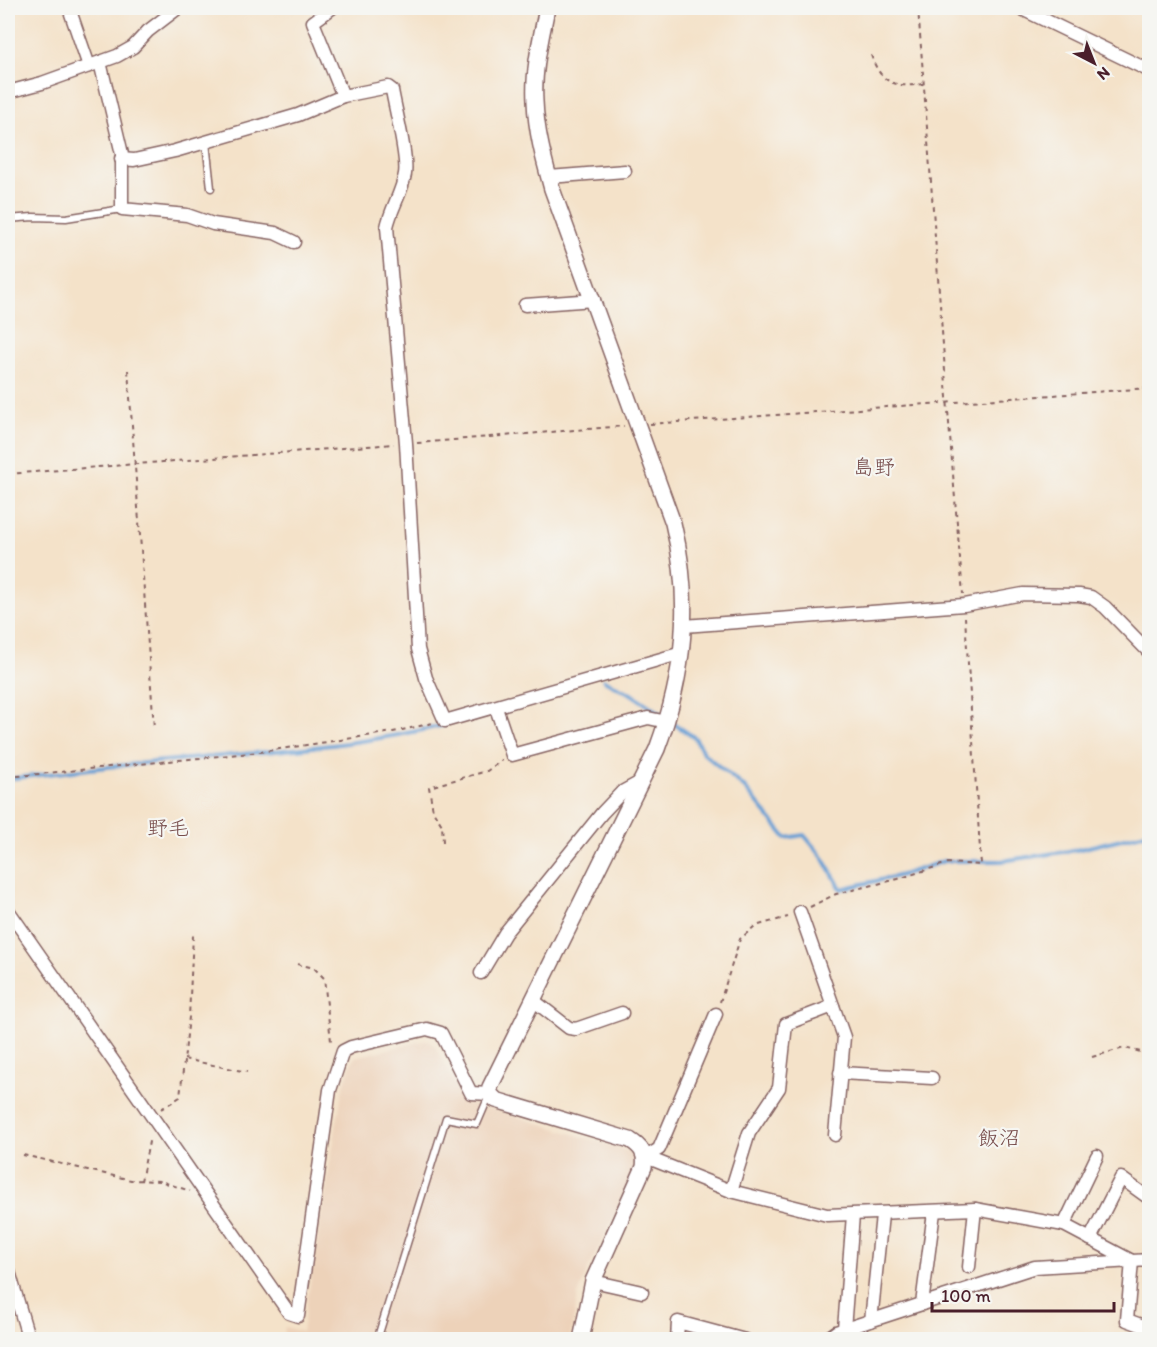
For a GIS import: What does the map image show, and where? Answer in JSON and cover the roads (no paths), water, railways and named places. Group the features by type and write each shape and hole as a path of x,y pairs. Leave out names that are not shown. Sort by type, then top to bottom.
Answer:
{"street":[{"path":"69,8 95,64 117,132 122,154 122,208 187,215 213,224 275,233 294,242"},
{"path":"8,92 42,83 133,48 148,31 178,8"},
{"path":"332,8 313,22 343,96"},
{"path":"490,1094 490,1087 642,781 667,722 676,688 684,626 683,573 673,523 549,177 540,146 535,100 537,60 547,8"},
{"path":"1020,8 1149,71"},
{"path":"121,159 134,160 175,152 298,115 343,96 388,87 392,90 406,170 401,194 389,216 387,227 406,443 418,649 426,678 445,721 682,653"},
{"path":"549,177 625,171"},
{"path":"525,305 594,300"},
{"path":"684,626 964,605 1023,594 1091,597 1105,607 1149,653"},
{"path":"496,708 512,755 648,718 667,722"},
{"path":"481,974 505,933 602,813 622,792 642,781"},
{"path":"8,910 289,1313 298,1316 330,1090 343,1051 351,1047 427,1029 441,1034 471,1093 490,1094 496,1100 630,1140 640,1146 646,1157 731,1191 827,1215 882,1215 975,1209 1064,1225 1132,1261"},
{"path":"800,912 844,1036 835,1136"},
{"path":"533,1000 569,1028 576,1029 622,1013"},
{"path":"731,1191 749,1133 779,1088 786,1024 833,1006"},
{"path":"581,1340 593,1281 644,1167 646,1157 659,1149 716,1014"},
{"path":"840,1073 932,1078"},
{"path":"1064,1225 1097,1156"},
{"path":"1090,1239 1121,1178 1146,1196"},
{"path":"969,1267 975,1209"},
{"path":"922,1304 934,1212"},
{"path":"844,1329 853,1215"},
{"path":"871,1321 882,1215"},
{"path":"825,1340 844,1329 1035,1267 1149,1260"},
{"path":"1132,1261 1127,1320 1146,1327"},
{"path":"8,1268 29,1340"},
{"path":"593,1281 642,1292"},
{"path":"676,1340 678,1322 745,1340"}],"lane":[{"path":"206,142 211,188"},
{"path":"8,219 66,218 122,208"},
{"path":"377,1340 446,1118 477,1124 490,1094"}],"waterway":[{"path":"604,680 633,695 664,716"},
{"path":"670,721 695,738 703,753 745,788 786,838 804,835 824,859 841,889 902,875 944,861 1002,861 1076,850 1150,832"},
{"path":"8,779 322,746 414,732 444,725"}],"district":[{"name":"島野","path":"874,466"},
{"name":"野毛","path":"168,827"},
{"name":"飯沼","path":"999,1137"}]}
